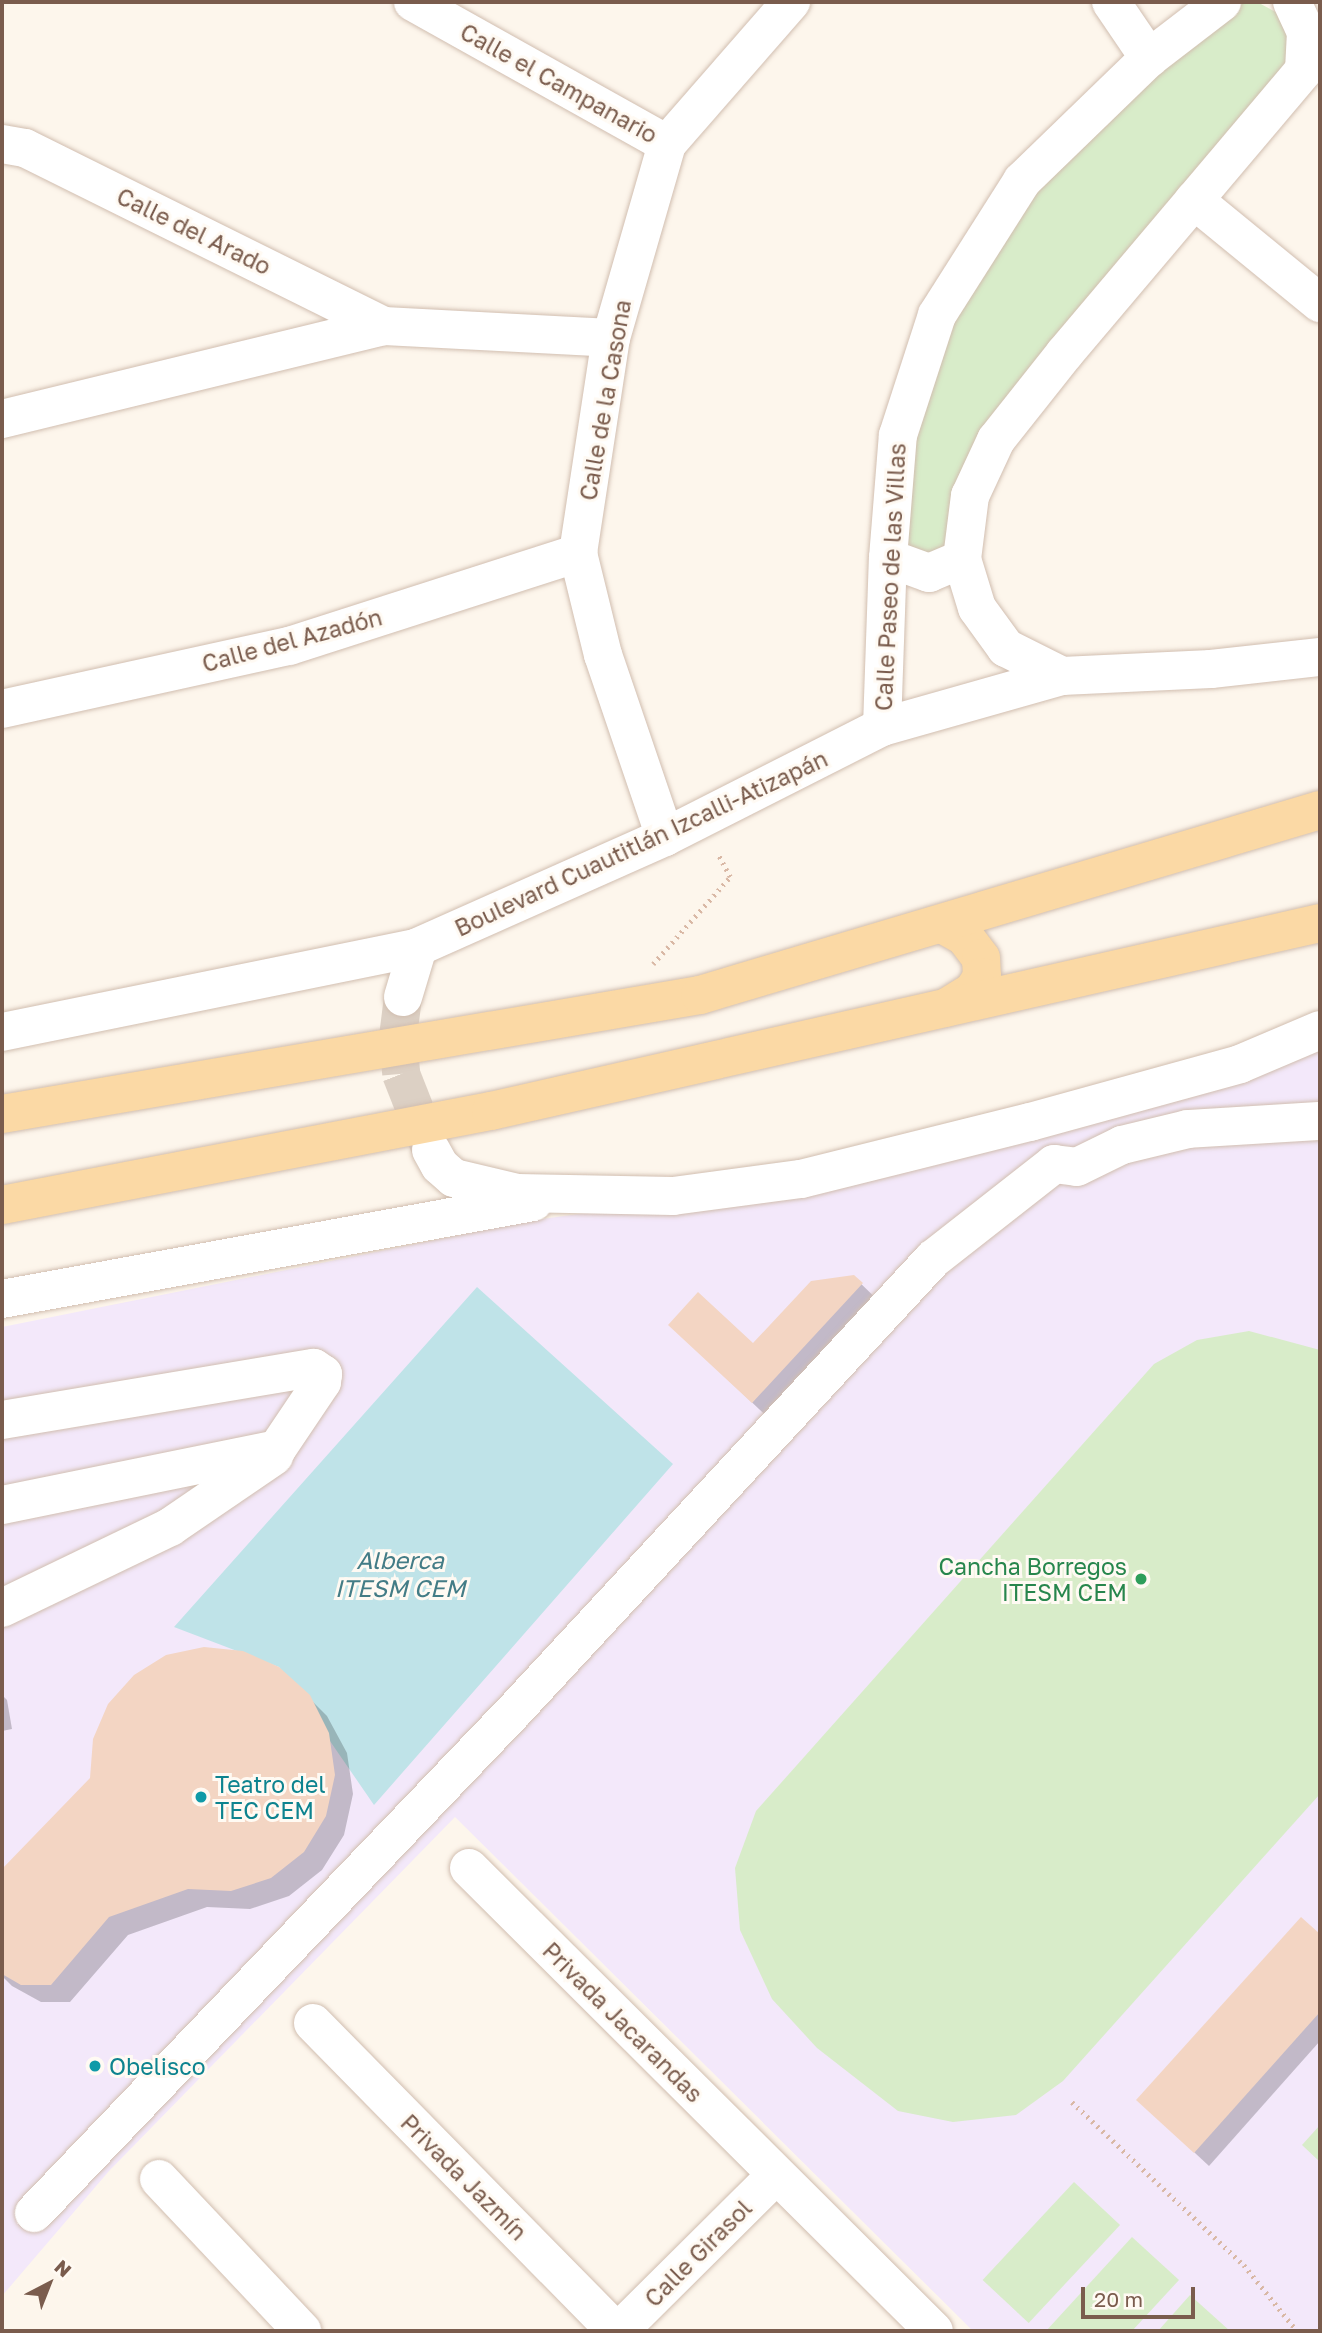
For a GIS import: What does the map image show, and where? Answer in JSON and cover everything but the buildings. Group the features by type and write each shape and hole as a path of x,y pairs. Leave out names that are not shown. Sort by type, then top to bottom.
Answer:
{"main road":[{"path":"2,1114 700,995 1320,810"},
{"path":"2,1205 491,1111 1320,923"},
{"path":"942,924 965,937 981,958 982,977 973,991 946,1008"}],"street":[{"name":"Calle el Campanario","path":"414,2 667,144"},
{"name":"Calle de la Casona","path":"678,830 603,655 578,553 611,338 667,144 791,2"},
{"path":"1111,2 1149,58"},
{"name":"Calle Paseo de las Villas","path":"882,727 888,558 898,435 937,315 1022,181 1149,58 1222,2"},
{"path":"1062,676 1006,648 977,608 962,559 970,496 996,440 1312,60 1306,32 1292,2"},
{"name":"Calle del Arado","path":"2,144 25,148 384,326"},
{"path":"1194,200 1320,303"},
{"name":"Calle del Arado","path":"2,418 384,326 611,338"},
{"name":"Calle del Azadón","path":"2,709 289,646 578,553"},
{"path":"888,558 929,573 962,559"},
{"name":"Boulevard Cuautitlán Izcalli-Atizapán","path":"2,1032 418,947 678,830 882,727 1062,676 1211,669 1320,657"},
{"path":"403,997 418,947"},
{"path":"431,1150 440,1166 454,1178 517,1193 673,1196 801,1179 1030,1122 1240,1064 1320,1030"},
{"path":"34,2213 516,1709 933,1259 1054,1164 1077,1167 1122,1145 1188,1129 1320,1121"},
{"path":"2,1299 586,1193"},
{"path":"2,1420 314,1368 323,1374 322,1382 272,1460 170,1527 2,1608"},
{"path":"2,1505 277,1449"},
{"name":"Privada Jacarandas","path":"469,1868 934,2331"},
{"name":"Privada Jazmín","path":"313,2023 618,2331"},
{"name":"Calle Girasol","path":"618,2331 776,2175"},
{"path":"159,2179 302,2331"}],"path":[{"path":"613,1010 730,877 702,823 678,830"},
{"path":"1072,2102 1244,2265 1297,2331"}],"shaded area":[{"path":"1320,1041 1320,2331 973,2331 455,1817 109,2171 2,2296 2,1327 535,1220 809,1182"}],"green space":[{"path":"1237,2 1257,2 1283,16 1292,41 1292,67 994,420 952,553 929,559 904,550 908,434 945,320 1044,172"},
{"name":"Cancha Borregos ITESM CEM","path":"1249,1331 1320,1350 1320,1794 1063,2081 1016,2115 953,2122 898,2111 817,2048 772,1999 740,1930 735,1868 756,1811 1154,1364 1197,1340"},
{"path":"1320,2125 1320,2162 1302,2145"},
{"path":"1074,2182 1120,2225 1029,2323 983,2280"},
{"path":"1132,2237 1179,2280 1132,2331 1046,2331"},
{"path":"1190,2295 1230,2331 1158,2331"}],"water":[{"name":"Alberca ITESM CEM","path":"477,1287 673,1464 374,1805 279,1667 174,1627"}],"tunnel":[{"path":"403,997 398,1037 401,1074 431,1150"}],"place":[{"name":"Cancha Borregos ITESM CEM","path":"1141,1579"},
{"name":"Teatro del TEC CEM","path":"201,1797"},
{"name":"Obelisco","path":"95,2066"}]}
